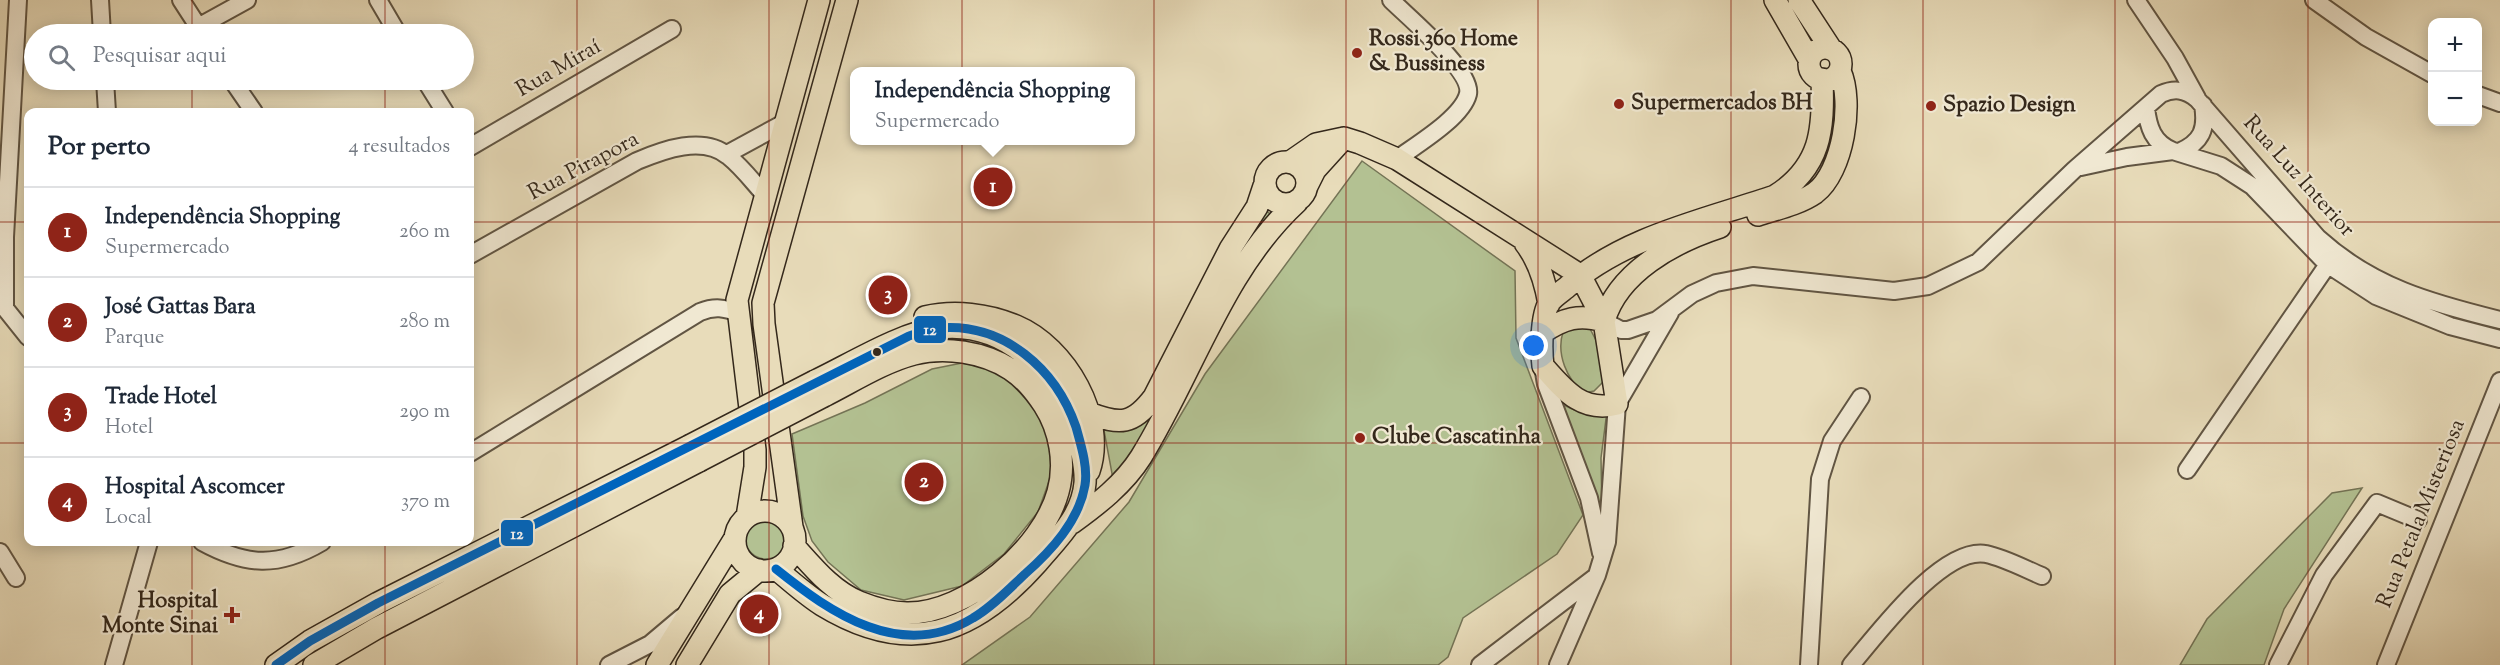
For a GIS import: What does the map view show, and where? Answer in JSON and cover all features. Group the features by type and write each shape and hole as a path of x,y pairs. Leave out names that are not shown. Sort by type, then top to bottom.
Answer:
{"main road":[{"path":"747,517 755,467 739,313 739,288 819,0"},
{"path":"687,665 730,594 767,569 785,563 793,537 763,303 847,0"},
{"path":"1604,321 1613,296 1641,268 1712,230 1791,205 1821,188 1831,173 1847,121 1846,85 1831,75 1810,71 1809,59 1775,0"},
{"path":"1549,304 1580,275 1613,255 1656,236 1775,196 1790,186 1803,172 1818,142 1831,75 1842,63 1799,0"},
{"path":"1809,59 1818,50 1831,49"},
{"path":"735,538 738,555 751,567 767,569 820,604 878,629 922,635 945,631 973,618 1033,567 1070,525 1104,499 1140,459 1255,247 1302,194 1315,170 1344,138"},
{"path":"1089,412 1116,421 1131,420 1144,410 1154,397 1230,249 1257,207 1272,168 1277,164 1290,162 1316,144 1344,138 1397,159 1524,242 1580,275 1604,321 1617,404 1590,405 1571,398 1543,366 1542,333 1549,304 1534,255 1524,242"},
{"path":"1290,162 1305,173 1302,194"},
{"path":"1264,186 1271,198 1277,202 1302,194"},
{"path":"1550,256 1579,258 1613,255"},
{"path":"819,389 838,370 881,336 906,323 929,316 972,314 1018,326 1051,351 1082,396 1093,427 1095,455 1078,510 1070,525"},
{"path":"1542,333 1558,322 1574,316 1586,316 1604,321"},
{"path":"838,370 909,336 938,328 961,328 1001,338 1034,360 1050,378 1062,397 1078,435 1085,483"},
{"path":"276,665 310,641 378,603 694,453 819,389 912,354 953,351 984,357 1003,365 1029,384 1048,412 1061,454 1059,491 1042,528 989,583 962,599 932,610 908,613 881,610 857,601 818,573 780,515 772,512 755,513 747,517 737,530 735,538 687,612 657,665"},
{"path":"314,665 694,453"}],"street":[{"path":"18,0 2,305 24,332"},
{"path":"100,0 101,24"},
{"path":"181,0 196,24"},
{"path":"211,24 247,0"},
{"path":"378,0 392,24"},
{"path":"1391,0 1458,67 1468,84 1467,96 1450,120 1397,159"},
{"name":"Rua Luz Interior","path":"2136,0 2175,58 2200,102 2318,238 2331,259 2380,282 2436,304 2500,320"},
{"path":"2314,0 2366,38 2429,72"},
{"name":"Rua Miraí","path":"474,145 672,29"},
{"path":"1604,321 1621,330 1628,330 1670,313 1692,294 1708,287 1753,276 1894,291 1928,286 1978,262 2075,169 2146,107 2160,94 2170,78 2175,58"},
{"path":"106,90 107,108"},
{"path":"239,90 251,108"},
{"path":"431,90 442,108"},
{"path":"2075,169 2096,162 2176,151 2193,146 2199,139 2204,123 2200,102 2190,93 2175,90 2160,94"},
{"path":"2482,96 2500,103"},
{"path":"2146,107 2152,135 2164,148 2176,151"},
{"path":"764,195 727,154 784,123"},
{"name":"Rua Pirapora","path":"474,253 638,161 666,149 690,145 727,154"},
{"name":"Rua Luz Interior","path":"2176,151 2235,174 2252,186 2331,259 2376,296 2450,326 2500,339"},
{"path":"2187,470 2331,259"},
{"path":"474,451 700,312 711,308 724,308 739,313"},
{"path":"1558,665 1599,567 1607,542 1617,404 1670,313"},
{"path":"1543,366 1546,384 1588,498 1599,567"},
{"name":"Rua Petala Misteriosa","path":"2386,665 2500,381"},
{"path":"1809,665 1820,479 1832,441 1861,397"},
{"path":"2278,665 2324,575 2377,503 2418,520"},
{"path":"114,665 148,546"},
{"path":"211,546 234,557 268,562 289,558 314,546"},
{"path":"0,552 16,578"},
{"path":"1851,665 1939,569 1967,556 1985,554 2042,576"},
{"path":"1480,665 1599,567"},
{"path":"609,665 650,645 687,612"}],"green space":[{"name":"Clube Cascatinha","path":"1362,161 1515,271 1516,338 1583,515 1557,554 1463,618 1448,657 1438,665 962,665 1030,617 1129,502 1205,374"},
{"path":"1264,208 1271,215 1137,455 1113,479 1103,425 1133,425 1205,310"},
{"path":"1588,325 1598,344 1603,382 1594,391 1584,393 1578,388 1564,366 1561,340 1563,332"},
{"path":"962,363 993,369 1014,383 1028,397 1047,429 1052,473 1038,512 1004,554 962,586 904,600 861,590 828,562 812,541 803,516 792,434 865,403 932,369"},
{"path":"1561,406 1585,413 1607,411 1601,458 1602,511 1598,512"},
{"path":"2362,488 2284,609 2264,665 2180,665 2207,619 2332,493"},
{"path":"766,517 781,523 787,538 781,553 766,559 751,553 745,538 751,523"}],"transit line":[{"name":"12","path":"276,665 310,641 378,603 909,336 940,328 963,328 985,333 1006,342 1024,354 1055,386 1067,406 1082,449 1086,478 1082,498 1070,523 1054,545 1007,592 980,614 946,630 920,635 894,633 868,626 844,615 797,586 776,569"}],"place":[{"name":"Rossi 360 Home & Bussiness","path":"1357,53"},
{"name":"Supermercados BH","path":"1619,104"},
{"name":"Spazio Design","path":"1931,106"},
{"name":"Independência Shopping","path":"993,187"},
{"name":"Trade Hotel","path":"888,295"},
{"name":"Clube Cascatinha","path":"1360,438"},
{"name":"José Gattas Bara","path":"924,482"},
{"name":"Hospital Ascomcer","path":"759,614"},
{"name":"Hospital Monte Sinai","path":"232,615"}]}
